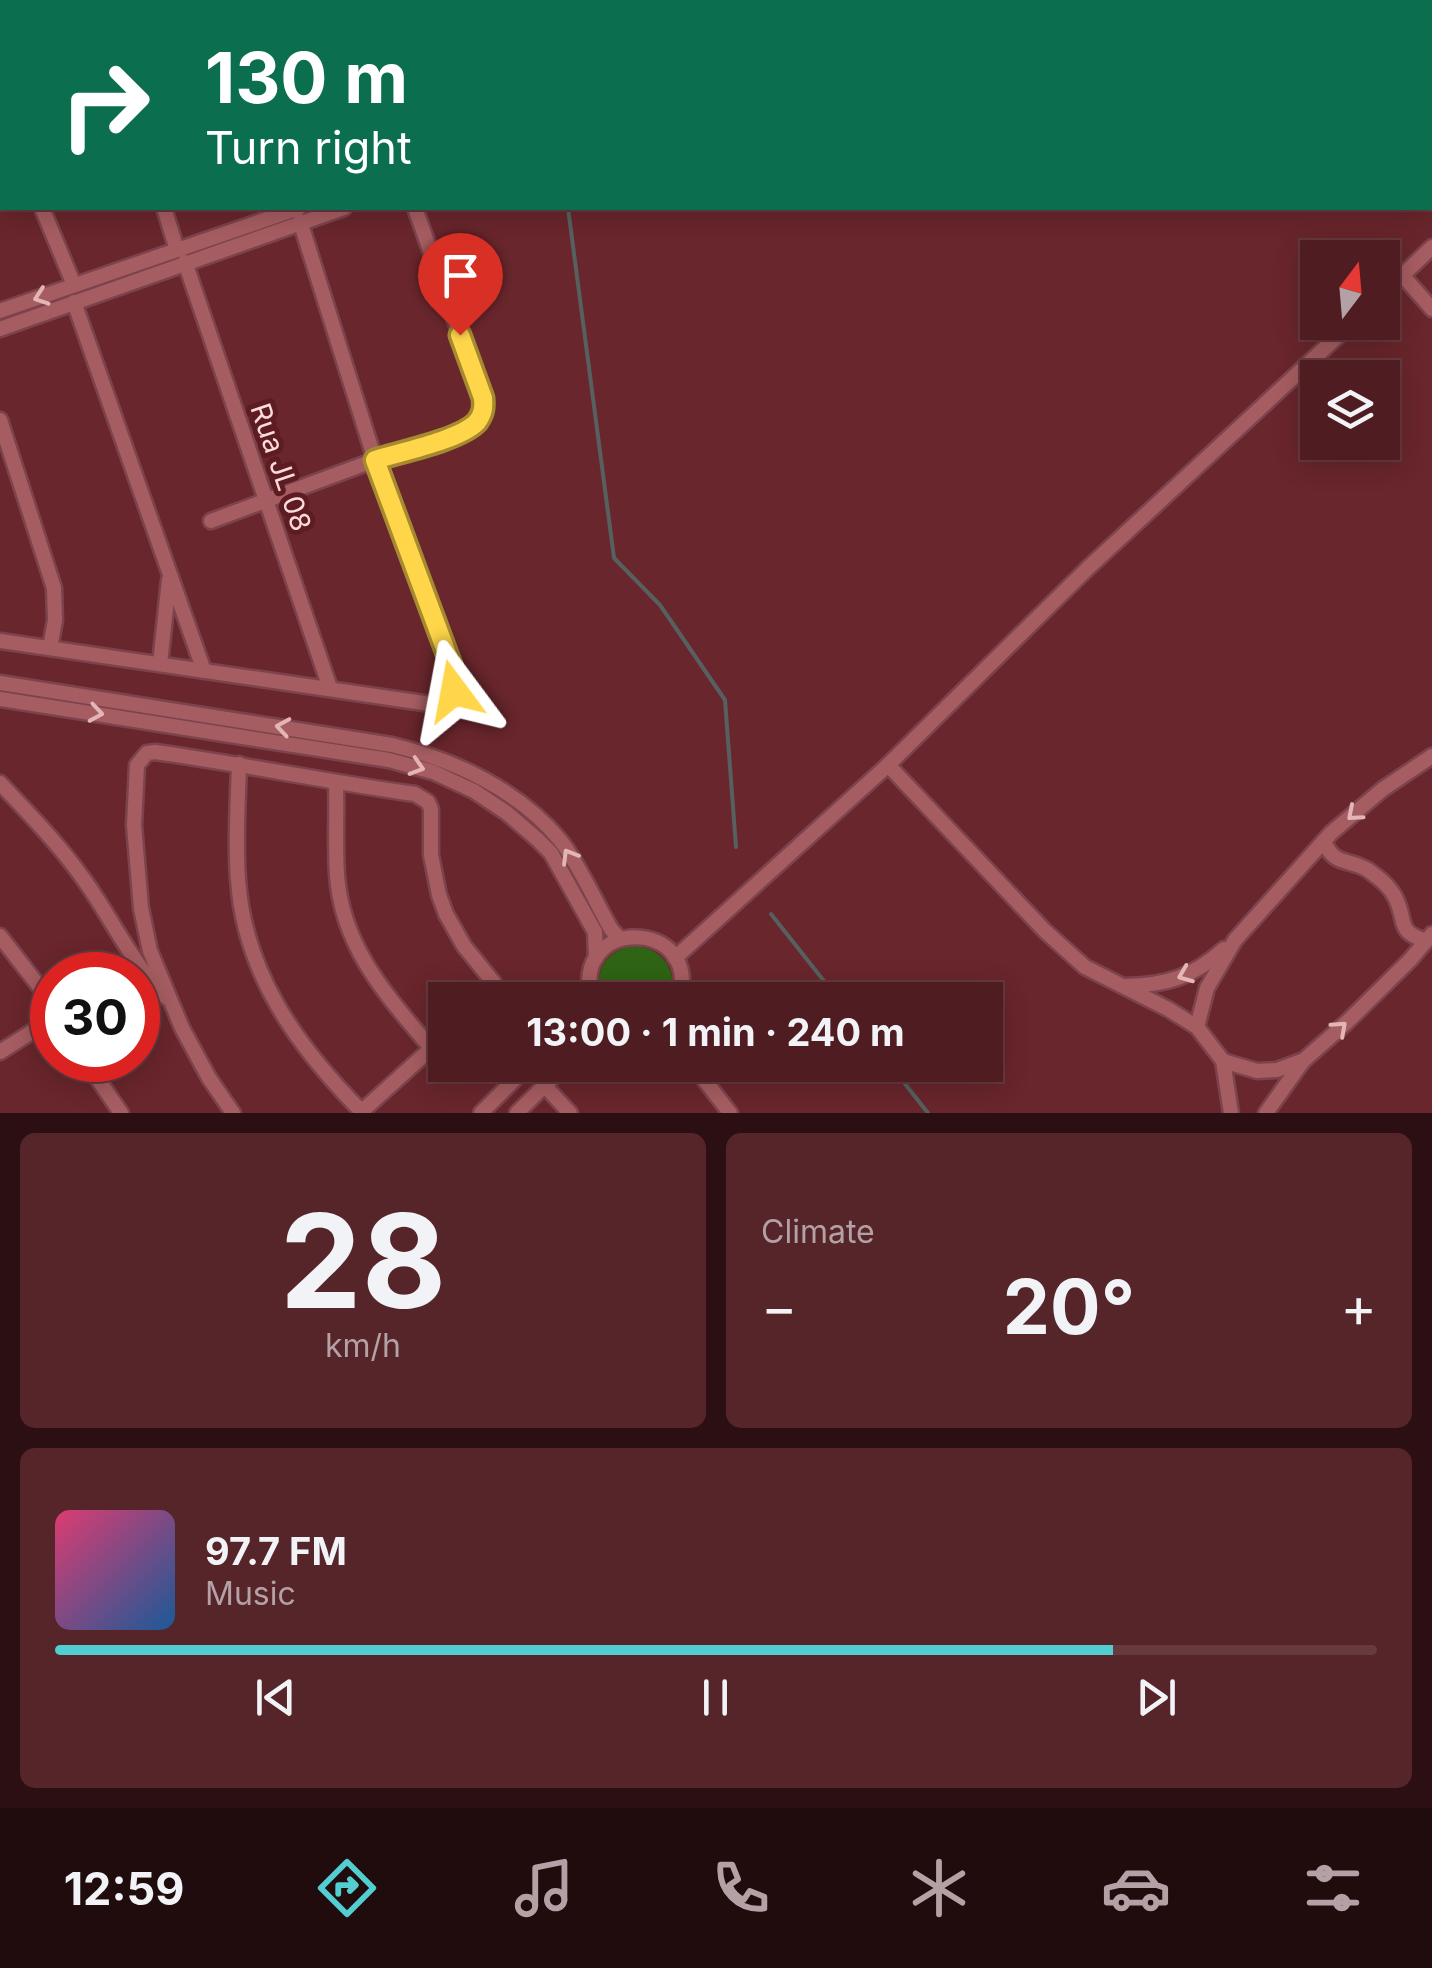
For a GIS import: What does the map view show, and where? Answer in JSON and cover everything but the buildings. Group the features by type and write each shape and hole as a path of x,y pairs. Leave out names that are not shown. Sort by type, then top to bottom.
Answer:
{"street":[{"path":"43,210 74,286"},
{"name":"Rua JL 08","path":"165,210 330,688"},
{"path":"0,311 74,286 123,276 300,214 329,210"},
{"path":"211,522 375,460 455,435 479,420 484,410 483,398 416,210"},
{"path":"0,641 444,706 451,700 456,678 375,460 300,214"},
{"path":"1400,279 1432,247"},
{"path":"0,329 74,302 123,276"},
{"path":"1404,276 1432,309"},
{"path":"74,302 204,671"},
{"path":"676,958 888,765 1088,568 1334,340"},
{"path":"0,420 54,588 55,620 50,648"},
{"path":"160,664 170,574"},
{"path":"0,684 380,743 438,758 500,789 548,828 562,843 620,938"},
{"path":"0,699 389,760 454,781 508,813 551,853 594,932 596,958"},
{"path":"134,952 126,911 136,780 139,760 146,753 156,752 416,794 428,802 431,855 439,895 464,946 493,982"},
{"path":"1125,986 1183,978 1206,966 1324,840 1383,789 1432,756"},
{"path":"239,764 238,882 245,928 268,992 292,1031 360,1112 428,1050"},
{"path":"888,765 1085,967 1197,1027 1224,1061 1231,1113"},
{"path":"0,783 80,872 126,911 150,950 195,1054 233,1113"},
{"path":"336,783 336,875 349,932 374,980 428,1046"},
{"path":"1324,840 1341,862 1362,866 1383,881 1396,899 1411,936 1429,937"},
{"path":"0,936 30,975"},
{"path":"589,982 602,950 620,938 640,936 660,943 676,958 682,982"},
{"path":"1266,1113 1304,1060 1346,1023 1429,937"},
{"path":"1197,1027 1207,988 1234,940"},
{"path":"160,992 171,1002"},
{"path":"0,1052 30,1033"},
{"path":"1224,1061 1257,1071 1277,1070 1304,1060"},
{"path":"100,1082 121,1113"},
{"path":"481,1113 512,1082"},
{"path":"518,1113 548,1082"},
{"path":"706,1082 726,1108 707,1113"},
{"path":"544,1086 570,1113"}],"green space":[{"path":"642,947 660,955 670,970 672,982 599,982 603,966 622,949"}],"waterway":[{"path":"568,210 614,558 660,605 725,700 736,847"},
{"path":"771,914 825,982"},
{"path":"903,1082 928,1113"}],"route":[{"path":"454,691 456,678 375,460 455,435 479,420 484,410 483,398 460,335"}]}
